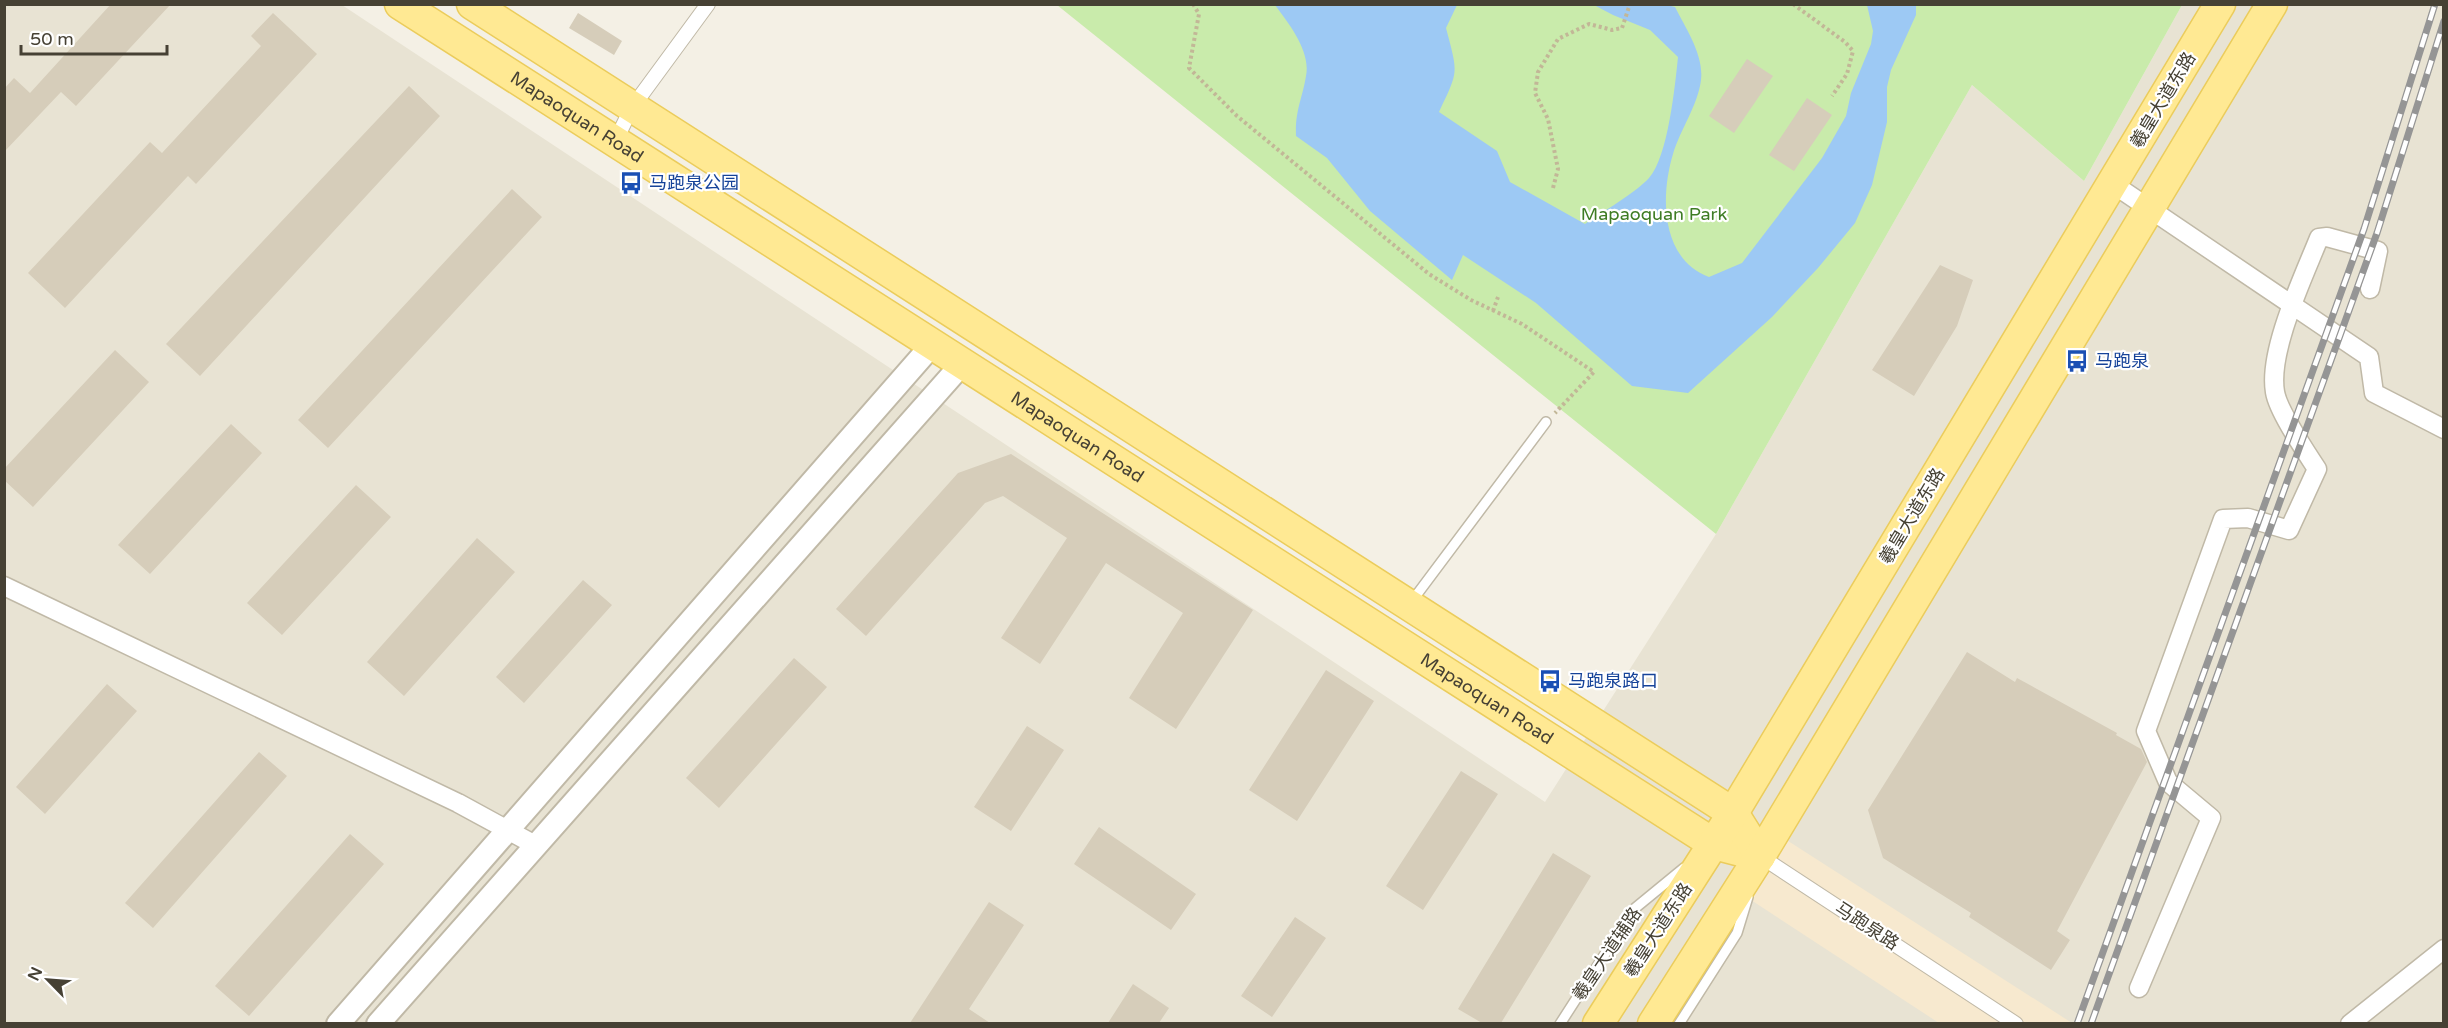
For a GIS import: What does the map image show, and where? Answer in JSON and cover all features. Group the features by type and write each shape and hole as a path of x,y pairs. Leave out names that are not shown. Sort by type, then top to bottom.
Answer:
{"main road":[{"name":"Mapaoquan Road","path":"400,4 1714,844 1760,856"},
{"name":"Mapaoquan Road","path":"472,4 1733,813"},
{"name":"羲皇大道东路","path":"1598,1023 1733,813 2220,4"},
{"path":"1653,1023 1760,856 2151,209 2272,4"},
{"name":"马跑泉路","path":"1733,813 1760,856"}],"street":[{"path":"615,142 631,108 708,4"},
{"path":"2113,183 2369,357 2374,393 2444,429"},
{"path":"2139,988 2211,818 2168,782 2146,731 2223,519 2248,518 2289,530 2317,469 2275,394 2274,365 2292,306 2319,238 2327,237 2378,251 2370,289"},
{"path":"338,1023 933,345"},
{"path":"378,1023 962,364"},
{"path":"4,586 458,803 535,845"},
{"name":"马跑泉路","path":"1760,856 2016,1023"},
{"path":"2350,1023 2444,949"}],"lane":[{"path":"1409,606 1546,422"},
{"name":"羲皇大道辅路","path":"1560,1023 1634,909 1714,844"},
{"path":"1679,1023 1737,933 1760,856"}],"path":[{"path":"1193,4 1199,15 1189,68 1237,116 1429,274 1522,324 1594,372 1546,422"},
{"path":"1553,188 1558,169 1548,119 1535,93 1538,72 1558,39 1589,24 1612,30 1622,28 1630,4"},
{"path":"1792,4 1845,42 1853,51 1847,74 1832,96"},
{"path":"1493,310 1498,297"}],"shaded area":[{"path":"5,5 342,5 1545,802 1716,534 1972,85 2084,181 2182,5 2443,5 2443,1023 5,1024"},
{"path":"1785,839 2072,1023 1939,1023 1751,900"}],"green space":[{"name":"Mapaoquan Park","path":"1057,5 2182,5 2084,181 1972,85 1716,534"}],"water":[{"path":"1663,4 1675,7 1693,42 1701,71 1696,99 1676,145 1669,171 1666,189 1668,225 1673,242 1681,256 1693,268 1709,277 1742,263 1822,158 1846,116 1851,93 1871,44 1873,31 1867,5 1916,5 1916,15 1891,70 1887,87 1887,122 1872,185 1855,223 1818,268 1772,317 1688,393 1632,386 1536,303 1463,255 1452,280 1370,211 1327,158 1296,136 1298,112 1307,67 1298,38 1275,5 1457,5 1446,28 1453,55 1453,79 1439,112 1497,151 1510,182 1585,224 1635,191 1656,168 1670,121 1678,57 1650,30 1594,5"}],"building":[{"path":"111,4 171,4 76,106 61,92 4,152 4,89 14,78 30,93"},
{"path":"273,13 317,54 196,184 188,176 65,308 28,273 150,142 162,153 261,46 251,36"},
{"path":"578,13 622,41 614,55 569,28"},
{"path":"1747,59 1773,76 1734,133 1709,116"},
{"path":"409,86 440,116 200,376 166,344"},
{"path":"1807,98 1832,115 1794,171 1769,155"},
{"path":"512,189 542,217 328,448 298,420"},
{"path":"1940,265 1973,280 1957,326 1914,396 1872,370"},
{"path":"115,350 149,382 33,507 4,480 4,469"},
{"path":"231,424 262,453 150,574 118,545"},
{"path":"1011,454 1253,610 1176,729 1129,698 1183,613 1106,563 1040,664 1001,638 1067,538 1003,496 985,503 866,636 836,609 958,473"},
{"path":"356,485 391,517 282,635 247,603"},
{"path":"477,538 515,572 404,696 367,662"},
{"path":"583,580 612,605 524,703 496,677"},
{"path":"1967,652 2015,682 2017,678 2117,733 2116,735 2141,749 2147,762 2057,931 2070,940 2051,970 1969,917 1971,913 1883,858 1868,810"},
{"path":"794,658 827,687 719,808 686,778"},
{"path":"1326,670 1374,701 1297,821 1249,790"},
{"path":"107,684 137,711 45,814 16,787"},
{"path":"1027,726 1064,750 1011,831 974,807"},
{"path":"259,752 287,776 153,928 125,903"},
{"path":"1461,771 1498,794 1423,910 1386,886"},
{"path":"1099,827 1196,894 1171,930 1074,864"},
{"path":"350,834 384,864 249,1016 215,986"},
{"path":"1553,853 1591,876 1501,1023 1482,1023 1458,1009"},
{"path":"989,902 1024,925 969,1009 990,1023 910,1023"},
{"path":"1295,917 1326,938 1272,1017 1241,996"},
{"path":"1133,984 1169,1008 1159,1023 1108,1023"}],"railway":[{"path":"2077,1024 2364,229 2435,4"},
{"path":"2091,1024 2377,233 2444,21"}],"place":[{"name":"马跑泉公园","path":"631,183"},
{"name":"马跑泉","path":"2077,361"},
{"name":"马跑泉路口","path":"1550,681"}]}
